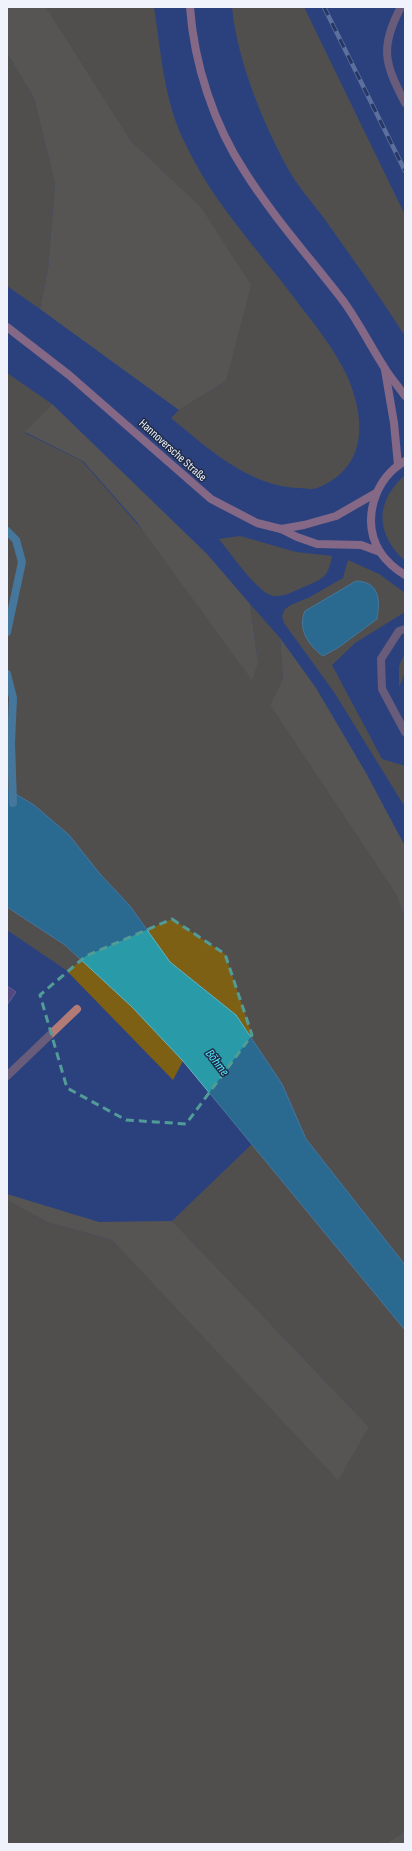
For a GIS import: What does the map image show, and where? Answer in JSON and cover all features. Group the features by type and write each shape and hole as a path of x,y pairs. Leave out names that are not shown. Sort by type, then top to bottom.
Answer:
{"main road":[{"path":"190,7 199,62 209,97 226,140 244,172 283,226 351,312 366,334 384,368 405,396"},
{"name":"Hannoversche Straße","path":"7,327 62,369 211,499 257,523 281,529 297,537 317,544 361,545 380,552"},
{"path":"384,368 402,463 385,478 376,494 371,513 373,533 380,552 392,566 405,575"},
{"name":"Hannoversche Straße","path":"281,529 304,525 336,516 376,494"}],"lane":[{"path":"401,7 390,27 386,51 390,74 405,103"},
{"path":"405,629 399,631 381,659 382,689 405,732"},
{"path":"7,1076 77,1009"}],"highlighted area":[{"path":"172,919 225,954 252,1035 186,1124 126,1120 67,1088 40,995 86,956"}],"shaded area":[{"path":"7,7 46,7 131,141 200,206 251,285 226,381 179,410 40,309 48,269 55,183 34,98 7,53"},
{"path":"46,7 154,7 161,59 168,95 179,129 193,159 201,174 228,214 324,337 343,367 348,378 358,411 358,442 354,456 345,468 333,479 313,489 280,486 263,481 230,464 171,418 179,410 226,381 200,206 131,141"},
{"path":"232,7 304,7 405,215 405,336 326,221 300,188 287,167 260,110 252,89 239,47"},
{"path":"7,53 34,98 55,183 48,269 40,309 7,286"},
{"path":"7,373 52,404 25,433 82,461 258,662 250,604 280,638 283,679 270,705 396,894 405,918 405,1265 306,1139 282,1084 236,1015 170,962 130,906 34,805 7,789"},
{"path":"52,404 207,554 250,604 258,662 252,680 136,521 83,461 25,432"},
{"path":"405,475 405,561 388,540 382,518 388,496 395,485"},
{"path":"240,536 296,552 332,556 329,568 325,576 322,578 294,591 278,596 268,594 253,581 219,539"},
{"path":"348,560 379,574 405,593 405,612 355,643 332,665 382,759 405,766 405,807 334,692 284,623 282,616 285,609 291,605 310,597 343,578"},
{"path":"280,638 316,688 366,773 405,846 405,918 396,894 270,705 283,679"},
{"path":"405,653 405,672 399,687 399,666"},
{"path":"7,907 65,945 132,1007 183,1061 173,1080 66,970 7,930"},
{"path":"252,1144 405,1330 405,1831 386,1844 7,1844 7,1200 47,1222 112,1240 338,1479 369,1427 172,1221"},
{"path":"7,1194 99,1222 172,1221 369,1427 338,1480 112,1240 47,1222 7,1200"},
{"path":"405,1831 404,1844 386,1844"}],"water":[{"path":"356,581 364,582 370,585 377,593 377,619 339,647 323,656 309,642 303,631 302,624 305,611"},
{"name":"Böhme","path":"7,789 34,805 69,835 100,874 130,906 170,962 236,1015 282,1084 306,1139 405,1265 405,1330 183,1061 132,1007 65,945 7,907"}],"building":[{"path":"7,986 16,992 7,1005"}],"waterway":[{"path":"7,531 16,540 22,562 7,632"},
{"path":"7,674 13,698 11,743 13,803"}],"railway":[{"path":"324,7 405,171"}]}
